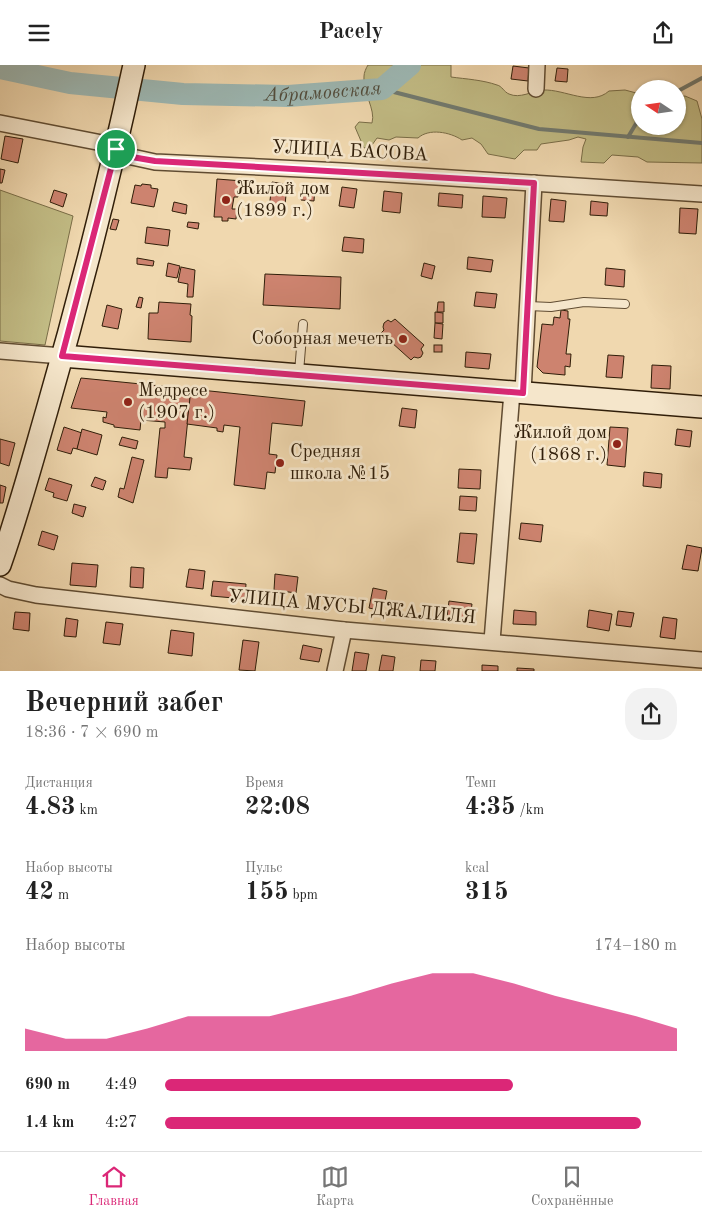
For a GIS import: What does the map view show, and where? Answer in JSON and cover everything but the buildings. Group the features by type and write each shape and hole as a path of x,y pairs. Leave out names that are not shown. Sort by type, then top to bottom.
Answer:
{"street":[{"path":"0,565 12,530 62,356 118,140 134,65"},
{"path":"536,89 537,65"},
{"name":"УЛИЦА БАСОВА","path":"0,123 102,143 118,140 132,157 155,161 702,194"},
{"path":"492,641 528,306 534,183"},
{"path":"0,351 702,407"},
{"name":"УЛИЦА МУСЫ ДЖАЛИЛЯ","path":"0,585 8,589 36,595 344,629 702,660"},
{"path":"334,671 344,629"}],"lane":[{"path":"528,306 551,307 584,302 625,303"},
{"path":"299,374 303,324"}],"shaded area":[{"path":"368,65 451,65 451,77 492,83 513,95 551,90 578,96 594,97 602,96 609,91 625,90 631,92 631,135 686,135 686,96 697,101 702,119 702,163 647,162 638,157 612,155 604,163 581,162 586,139 578,137 541,144 537,150 524,150 515,159 488,154 481,144 472,138 462,140 440,132 428,133 418,138 396,137 389,140 377,138 372,145 364,148 355,127 359,122 372,123 373,118 365,88 364,73"},
{"path":"0,190 73,216 45,345 0,341"}],"waterway":[{"name":"Абрамовская","path":"0,68 70,83 183,94 288,96 382,89 410,65"},
{"path":"686,87 702,78"},
{"name":"Абрамовская","path":"382,89 539,129 702,143"},
{"path":"628,137 631,132"}],"place":[{"name":"Жилой дом (1899 г.)","path":"226,200"},
{"name":"Соборная мечеть","path":"403,339"},
{"name":"Медресе (1907 г.)","path":"128,402"},
{"name":"Жилой дом (1868 г.)","path":"617,444"},
{"name":"Средняя школа №15","path":"280,463"}],"route":[{"path":"116,149 142,160 534,183 523,393 62,356 116,149"}]}
